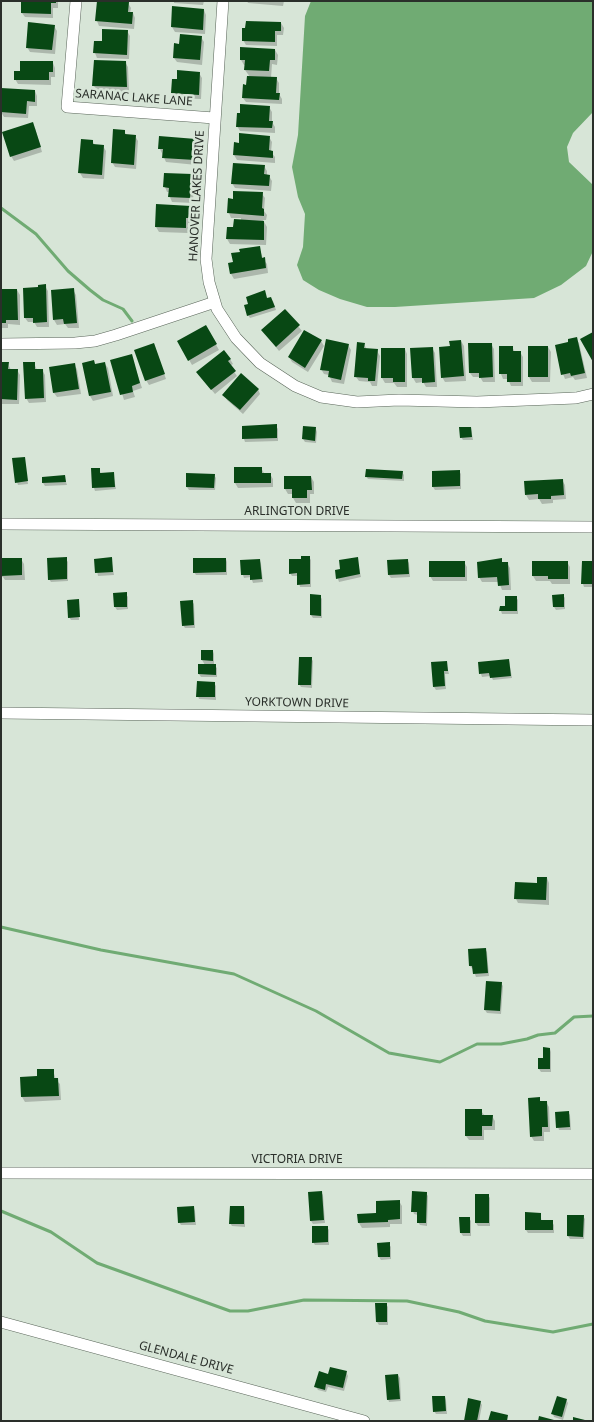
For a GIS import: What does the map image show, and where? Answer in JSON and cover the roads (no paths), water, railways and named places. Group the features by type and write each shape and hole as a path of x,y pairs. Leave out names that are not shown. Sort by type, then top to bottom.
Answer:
{"street":[{"name":"SARANAC LAKE LANE","path":"76,1 67,107 214,118"},
{"name":"HANOVER LAKES DRIVE","path":"223,1 206,259 209,282 217,309 236,338 260,363 295,386 321,397 357,402 399,400 477,402 576,398 593,394"},
{"path":"1,344 95,341 116,336 215,302"},
{"name":"ARLINGTON DRIVE","path":"1,524 593,527"},
{"name":"YORKTOWN DRIVE","path":"1,713 593,720"},
{"name":"VICTORIA DRIVE","path":"1,1173 593,1174"},
{"name":"GLENDALE DRIVE","path":"1,1322 364,1421"}],"waterway":[{"path":"1,208 36,234 68,271 90,290 103,300 123,309 132,321"},
{"path":"1,927 101,950 234,974 316,1011 389,1053 440,1062 477,1044 501,1044 555,1033 574,1017 593,1016"},
{"path":"1,1211 51,1232 97,1263 230,1311 248,1311 304,1300 407,1301 459,1312 485,1321 553,1332 593,1324"}]}
